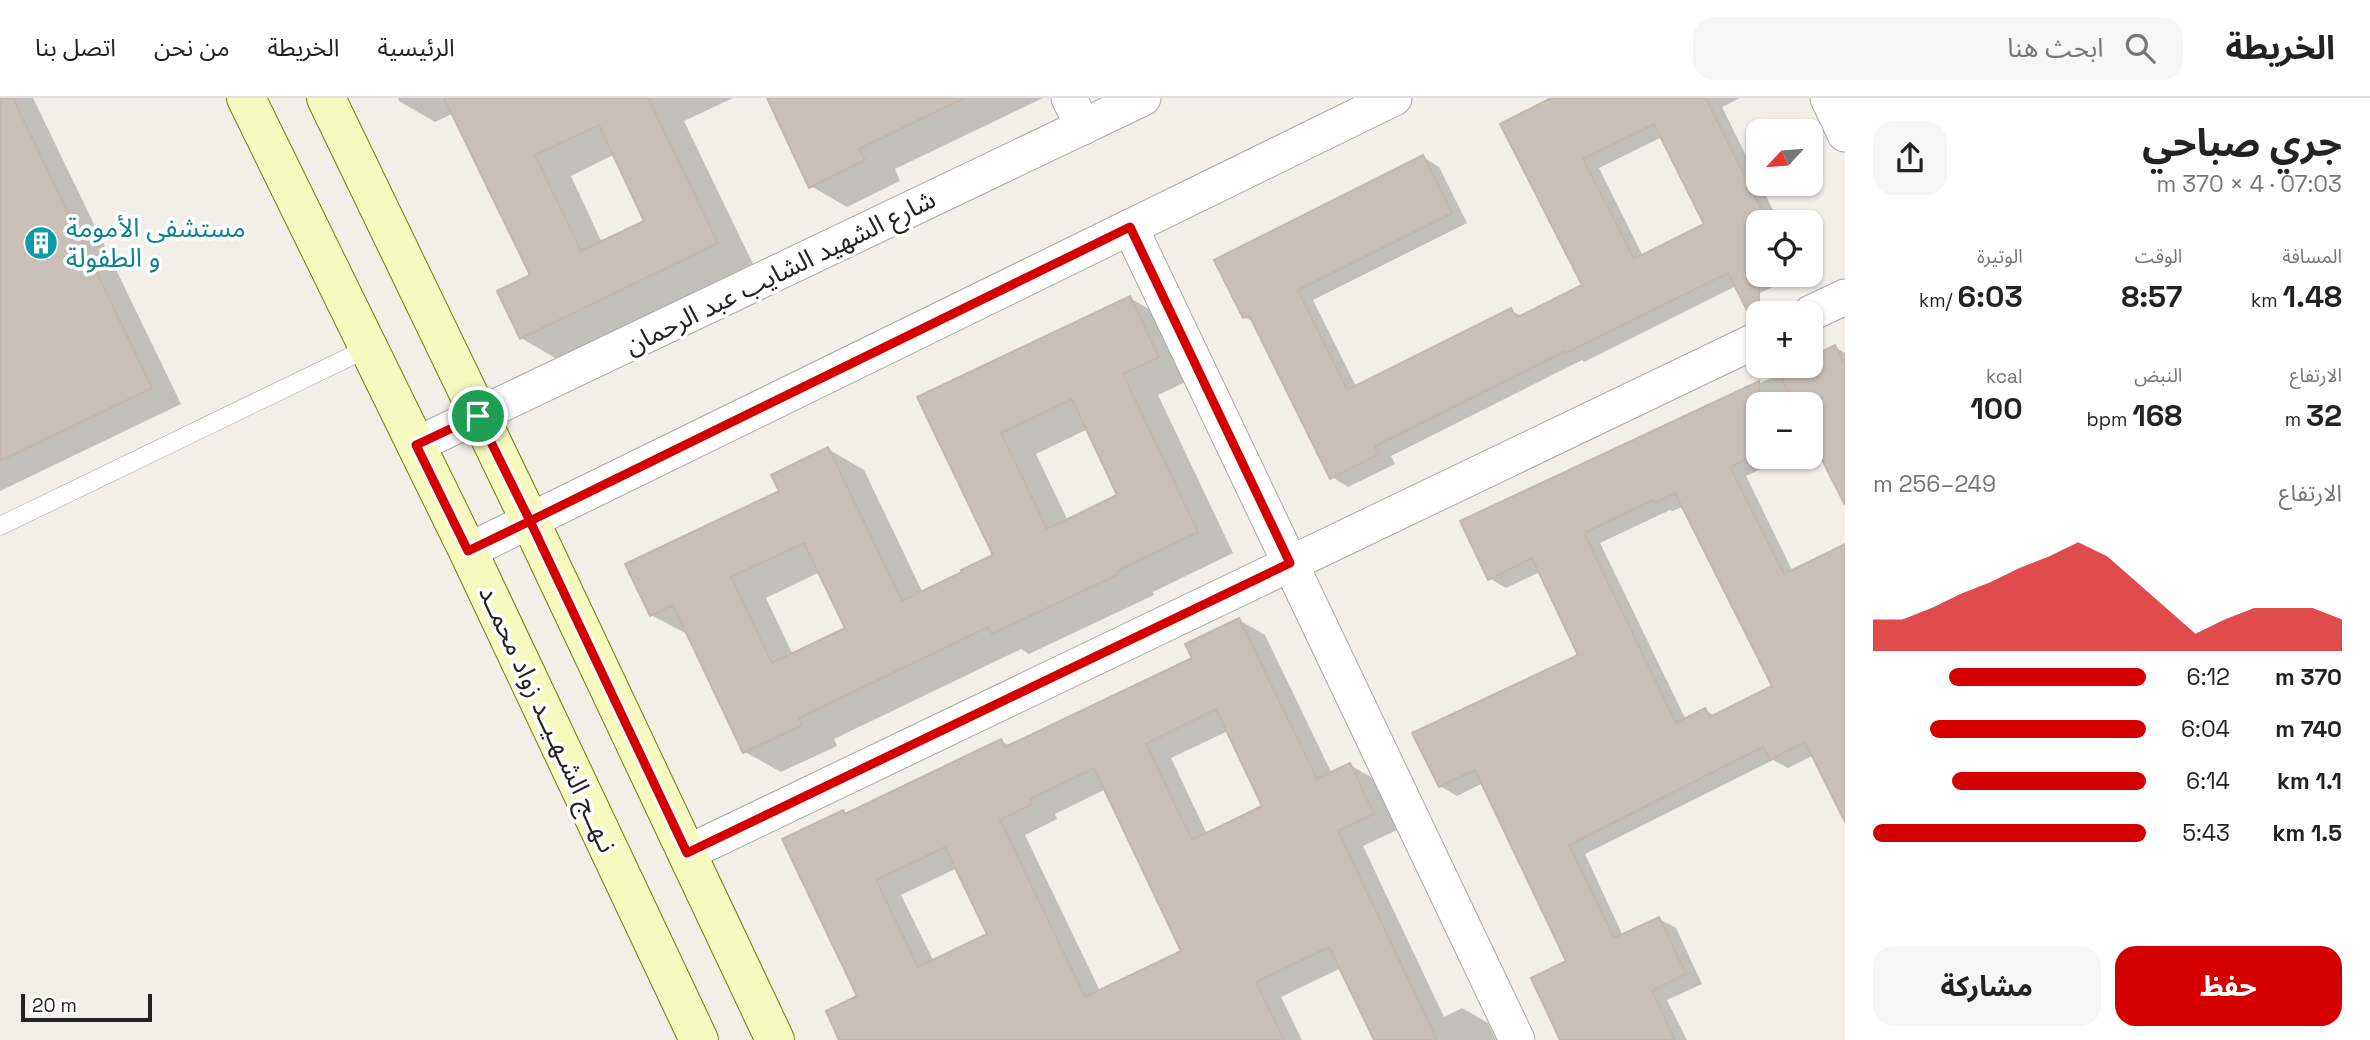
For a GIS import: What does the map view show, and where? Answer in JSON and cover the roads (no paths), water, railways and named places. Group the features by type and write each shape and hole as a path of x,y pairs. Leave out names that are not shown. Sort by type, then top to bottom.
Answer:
{"main road":[{"name":"نـهــج الشـهـيــد زواد محمــد","path":"246,98 468,551 699,1040"},
{"path":"326,98 530,521 775,1040"}],"street":[{"name":"شارع الشهيد الشايب عبد الرحمان","path":"416,445 1076,112 1143,98"},
{"path":"468,551 1394,98"},
{"path":"1828,98 1845,134"},
{"path":"1130,227 1517,1040"},
{"path":"1823,307 1845,297"},
{"path":"687,853 1746,345"}],"lane":[{"path":"0,526 368,348"}],"place":[{"name":"مستشفى الأمومة و الطفولة","path":"41,243"}]}
